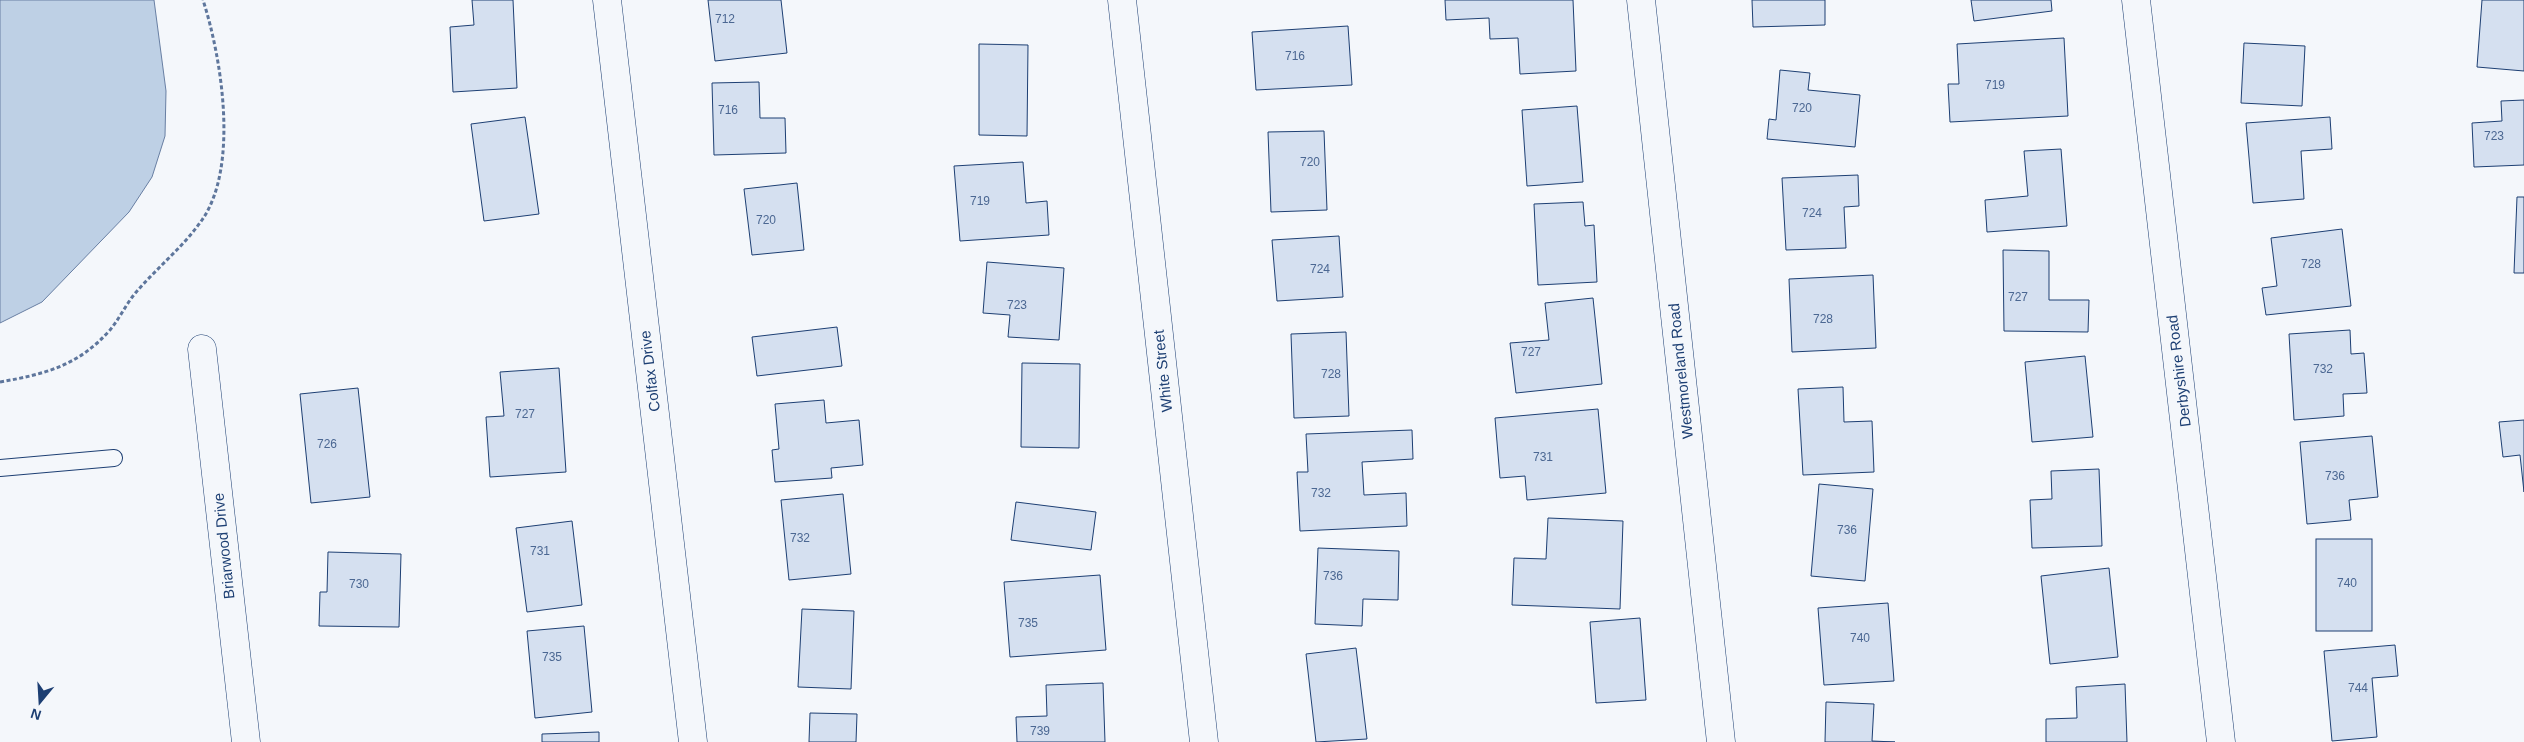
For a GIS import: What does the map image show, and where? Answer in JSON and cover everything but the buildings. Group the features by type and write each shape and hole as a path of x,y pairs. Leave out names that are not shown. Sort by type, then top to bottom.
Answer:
{"street":[{"name":"Colfax Drive","path":"607,0 693,742"},
{"name":"White Street","path":"1122,0 1204,742"},
{"name":"Westmoreland Road","path":"1641,0 1721,742"},
{"name":"Derbyshire Road","path":"2136,0 2221,742"},
{"name":"Briarwood Drive","path":"202,349 246,742"}],"lane":[{"path":"0,468 114,458"}],"path":[{"path":"0,382 42,374 79,359 110,330 136,291 202,220 219,182 225,137 214,36 203,0"}],"water":[{"path":"0,0 154,0 166,91 165,136 152,177 129,212 42,302 0,323"}]}
